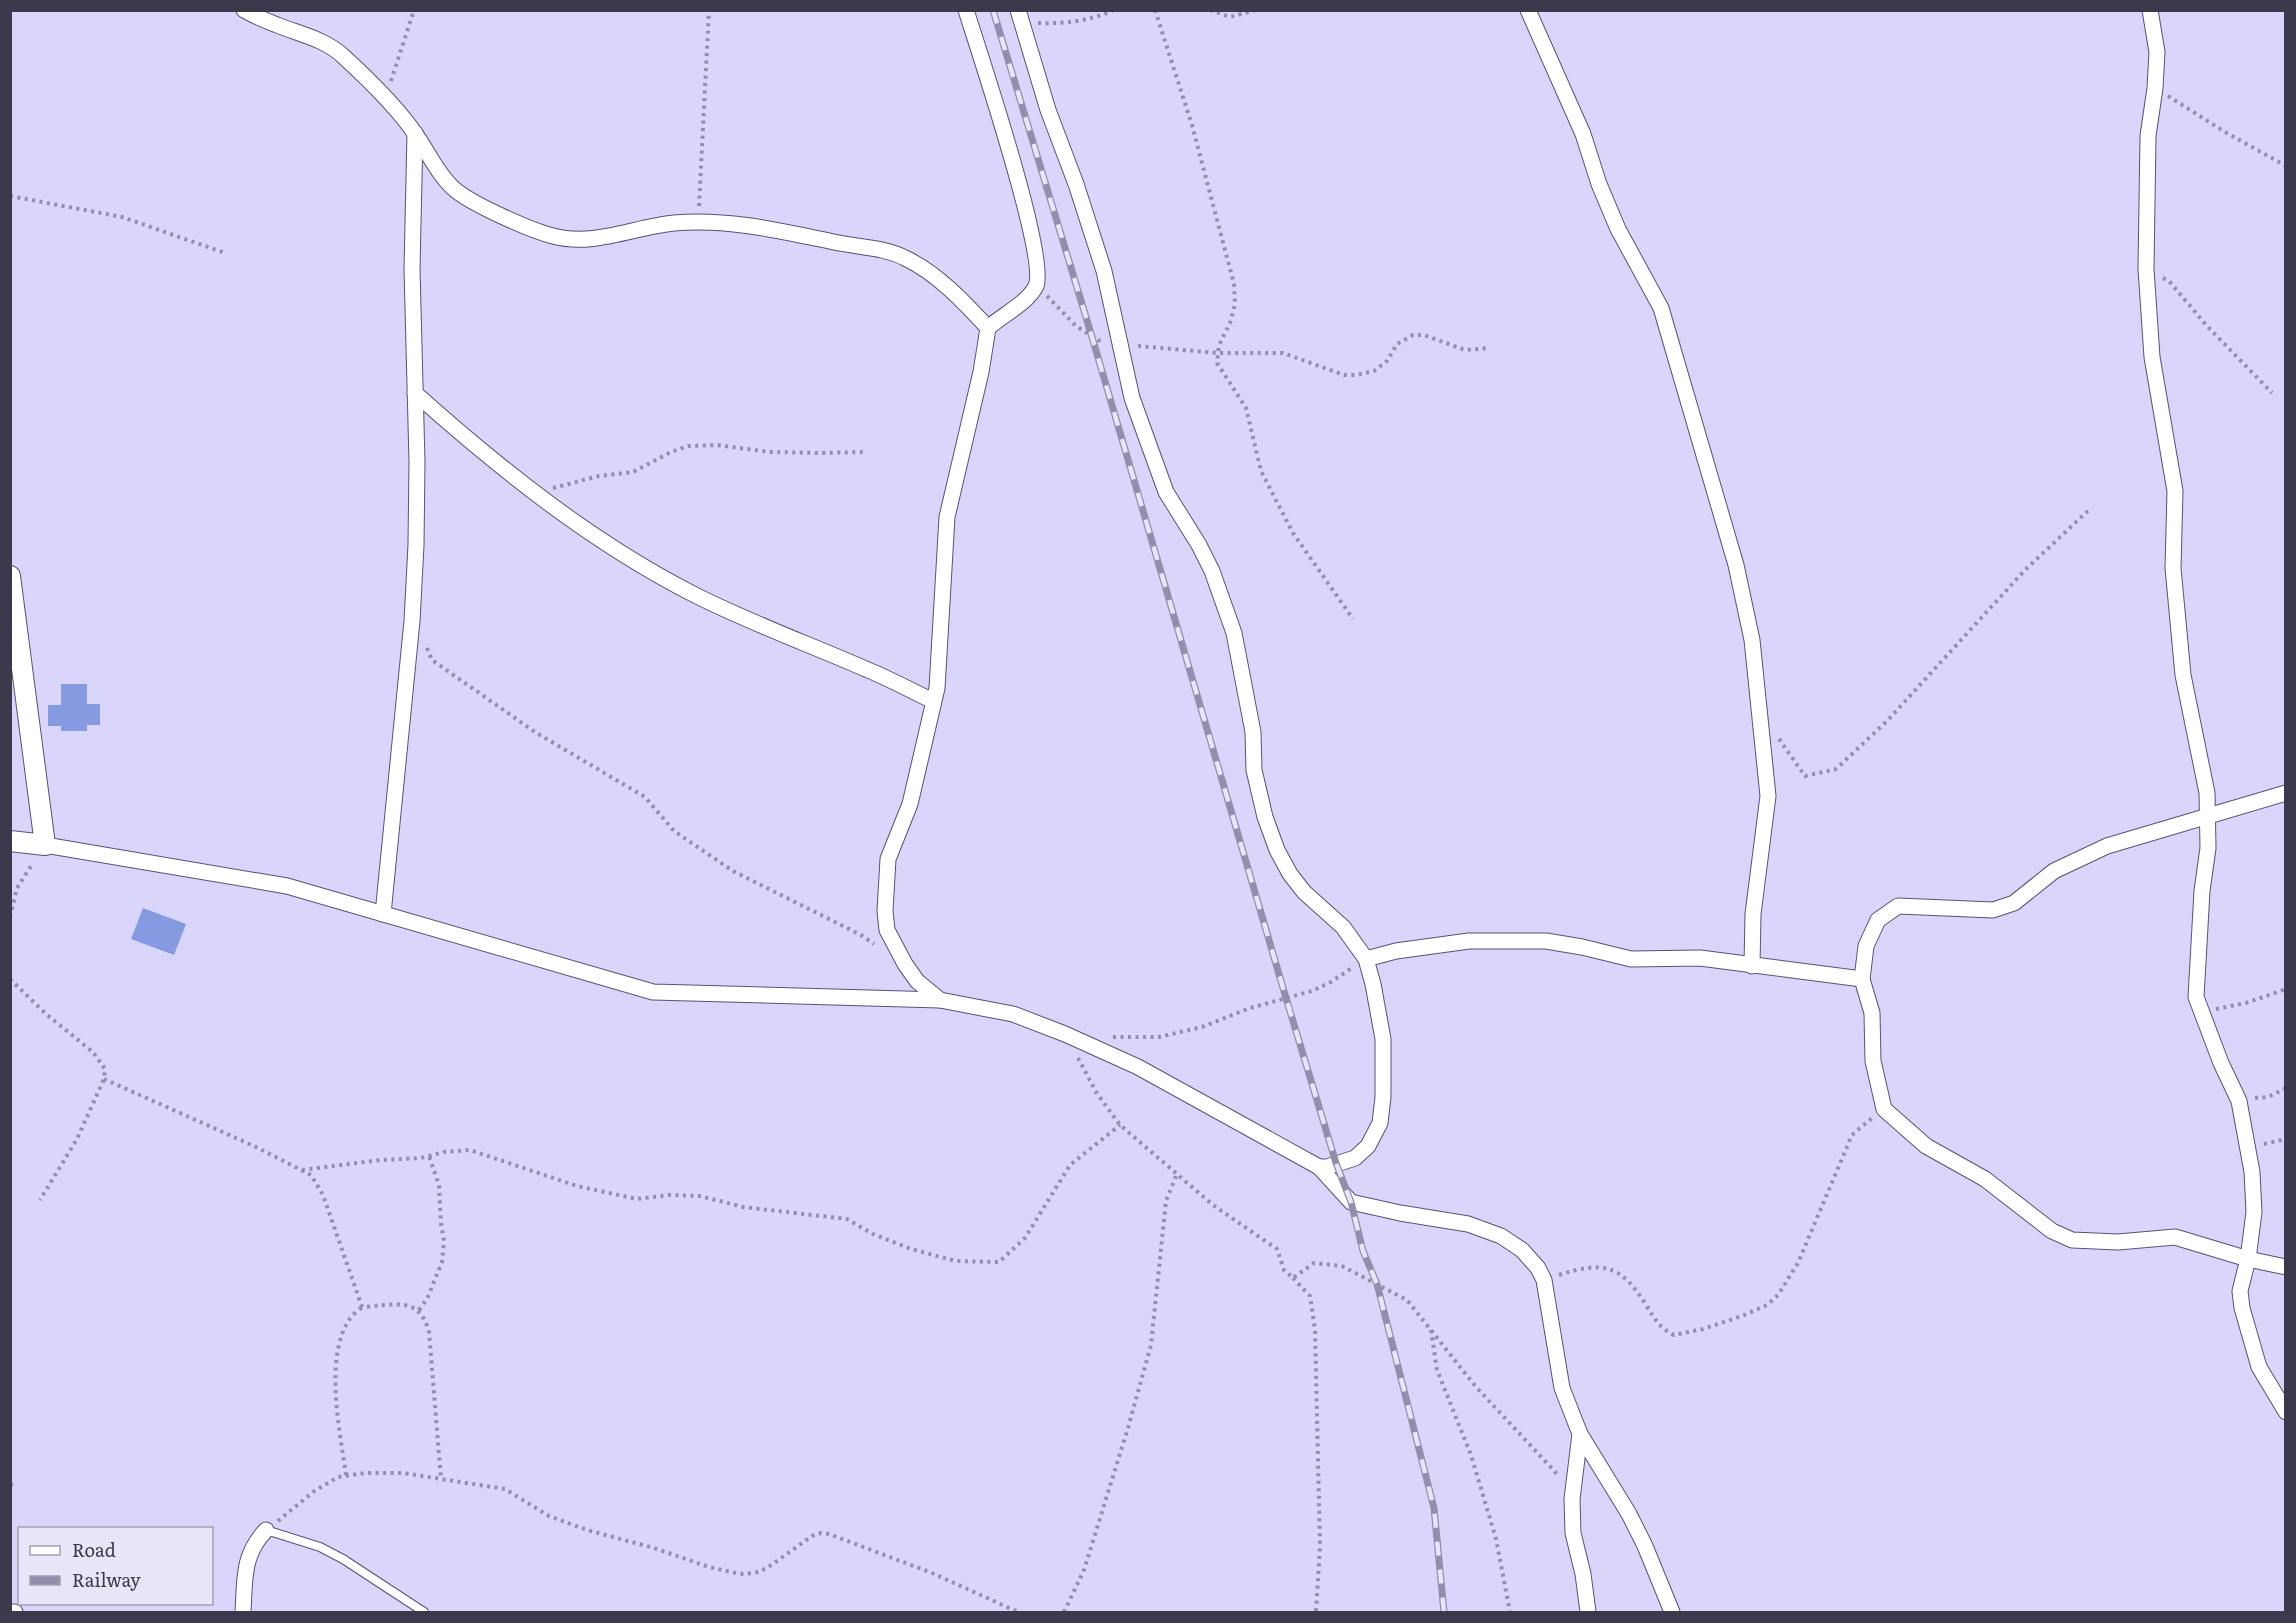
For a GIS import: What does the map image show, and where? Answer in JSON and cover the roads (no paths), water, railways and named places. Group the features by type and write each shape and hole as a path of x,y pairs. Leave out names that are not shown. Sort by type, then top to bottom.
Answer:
{"street":[{"path":"244,10 321,41 341,54 415,133 442,176 453,189 477,204 554,237 592,238 671,223 698,221 762,227 904,257 925,270 953,293 988,328"},
{"path":"940,1000 917,981 887,930 885,911 888,859 910,804 937,688 947,517 981,372 988,328 1021,303 1036,285 1038,264 1034,240 966,10"},
{"path":"1528,10 1583,134 1599,184 1618,229 1661,308 1736,565 1752,640 1767,796 1753,914 1752,966"},
{"path":"2150,10 2157,52 2155,88 2148,136 2146,270 2152,357 2175,491 2173,568 2183,675 2207,793 2208,848 2195,980 2196,997 2221,1063 2240,1101 2248,1148 2254,1212 2248,1259 2240,1291 2242,1308 2259,1367 2286,1412"},
{"path":"1020,17 1048,110 1076,184 1104,271 1132,398 1166,492 1199,545 1212,572 1234,633 1253,732 1254,770 1265,817 1277,850 1290,874 1304,892 1343,927 1366,959 1373,984 1383,1039 1383,1097 1380,1123 1368,1146 1355,1158 1327,1167 1319,1167"},
{"path":"383,914 412,621 417,498 412,257 415,133"},
{"path":"415,393 535,493 617,551 696,596 770,631 870,670 933,701"},
{"path":"10,576 45,845"},
{"path":"2286,793 2107,846 2054,871 2014,903 1993,910 1898,906 1878,920 1866,946 1862,979 1872,1013 1873,1061 1884,1108 1926,1146 1985,1179 2052,1231 2072,1240 2118,1242 2175,1237 2248,1259 2286,1267"},
{"path":"10,841 287,886 652,992 940,1000 1013,1014 1065,1034 1137,1067 1319,1167 1351,1202 1468,1224 1501,1236 1522,1250 1538,1268 1544,1280 1562,1388 1580,1434 1629,1514 1672,1612"},
{"path":"1366,959 1396,951 1469,941 1546,941 1631,959 1700,958 1862,979"},
{"path":"1580,1434 1572,1499 1573,1533 1583,1574 1587,1612"},
{"path":"243,1612 247,1561 254,1543 266,1530"}],"lane":[{"path":"266,1530 320,1547 343,1559 424,1612"}],"railway":[{"path":"993,10 1092,337 1286,998 1336,1163 1351,1202 1363,1251 1377,1284 1434,1508 1444,1612"}]}
